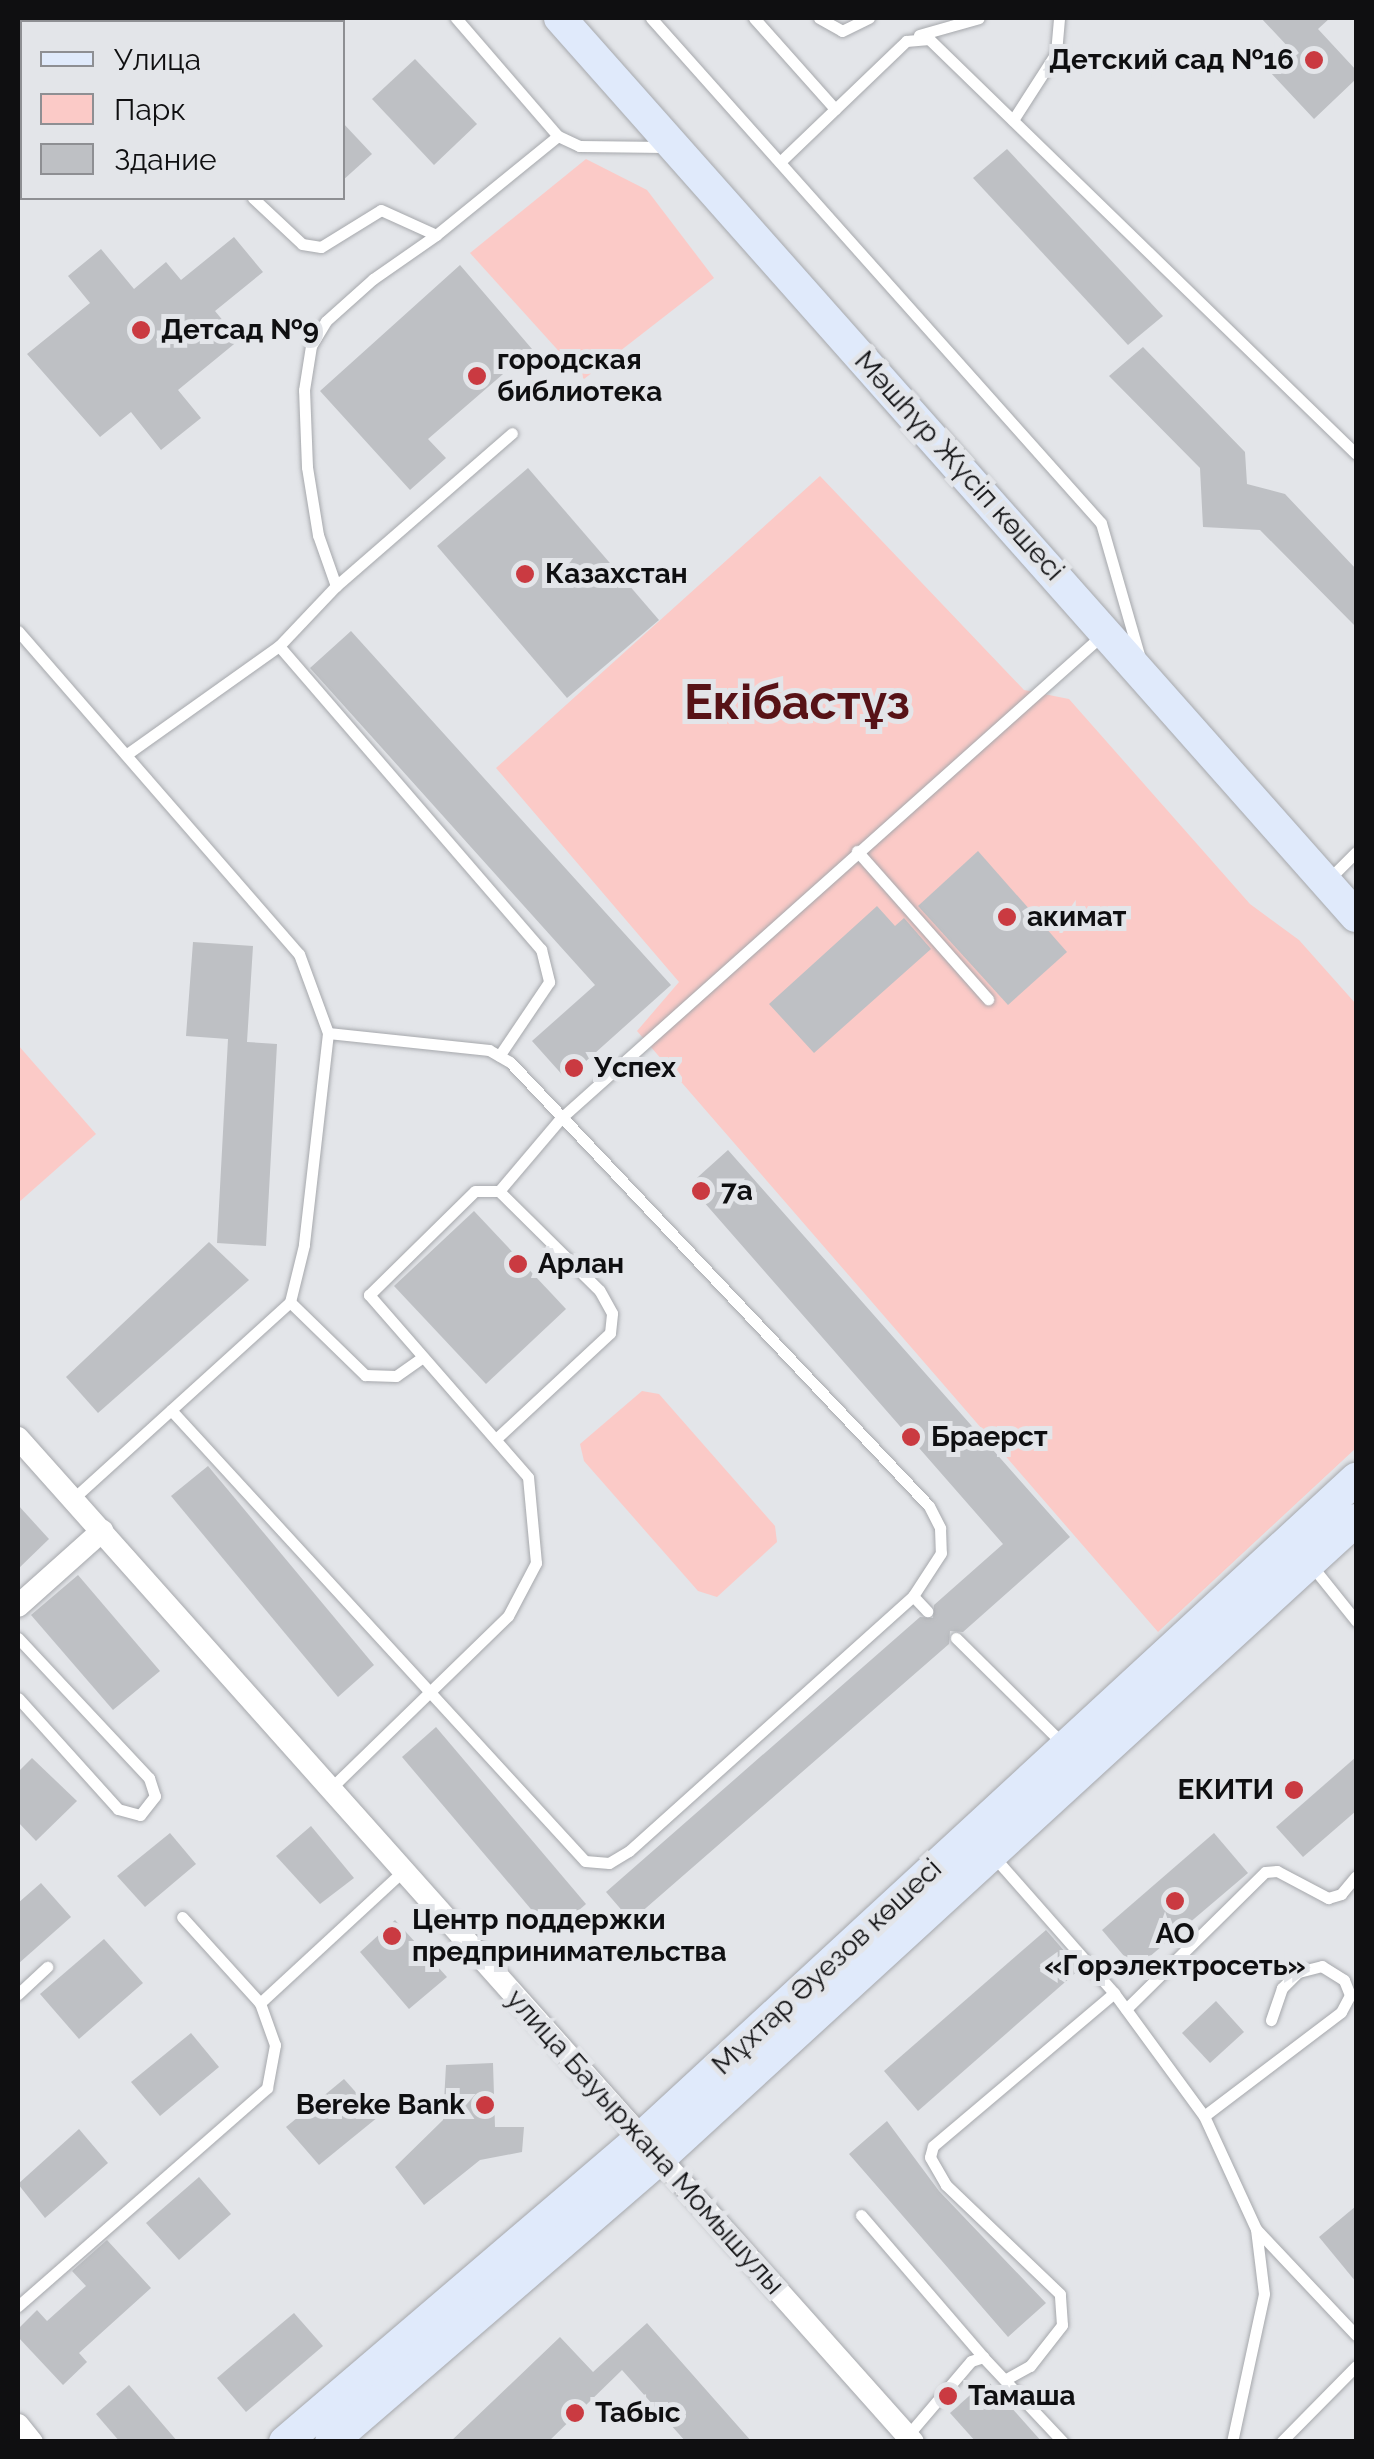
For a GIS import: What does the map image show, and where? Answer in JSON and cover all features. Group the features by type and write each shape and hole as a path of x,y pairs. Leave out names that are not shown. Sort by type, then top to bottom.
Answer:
{"street":[{"name":"Мәшһүр Жүсіп көшесі","path":"560,18 1356,916"},
{"name":"улица Бауыржана Момышулы","path":"18,1438 911,2438"},
{"name":"Мұхтар Әуезов көшесі","path":"331,2442 1077,1756 1356,1479"},
{"name":"Мұхтар Әуезов көшесі","path":"1077,1756 1356,1520"},
{"path":"18,1606 102,1531"},
{"name":"Мұхтар Әуезов көшесі","path":"286,2442 650,2148"},
{"path":"18,2426 32,2442"}],"lane":[{"path":"456,18 558,136 579,146 675,147"},
{"path":"650,18 1100,523 1146,678"},
{"path":"754,18 835,110"},
{"path":"819,18 842,31 869,18"},
{"path":"780,162 919,35 979,18"},
{"path":"1013,120 1056,52 1059,18"},
{"path":"919,35 1013,120 1356,454"},
{"path":"336,586 318,535 307,466 304,390 311,346 326,321 373,279 436,235 558,136"},
{"path":"256,200 302,244 321,247 381,210 436,235"},
{"path":"127,754 278,646 336,586 512,433"},
{"path":"18,630 298,954 328,1033 304,1244 290,1302 72,1500"},
{"path":"499,1191 560,1119 696,1004 857,851 1105,632"},
{"path":"278,646 541,949 549,982 499,1056"},
{"path":"857,851 988,999"},
{"path":"1326,882 1356,852"},
{"path":"172,1410 585,1861 609,1863 913,1596 941,1553 940,1528 929,1506 499,1056 328,1033"},
{"path":"330,1789 508,1616 536,1563 528,1477 498,1437 420,1359 369,1295 475,1191 499,1191 612,1312 610,1334 498,1437"},
{"path":"290,1302 364,1375 396,1376 420,1359"},
{"path":"1309,1562 1356,1621"},
{"path":"913,1596 927,1611"},
{"path":"18,1638 149,1778 156,1796 140,1814 118,1809 18,1698"},
{"path":"956,1638 1077,1756"},
{"path":"982,1843 1114,1993 1204,2116 1256,2229 1264,2294 1232,2442"},
{"path":"260,2002 403,1871"},
{"path":"1126,2008 1265,1872 1278,1871 1328,1898 1341,1894 1356,1876"},
{"path":"18,2306 266,2088 275,2046 260,2002 182,1917"},
{"path":"1204,2116 1341,2012 1350,1995 1344,1980 1322,1966 1298,1972 1282,1988 1271,2020"},
{"path":"18,1994 48,1967"},
{"path":"1008,2378 1030,2366 1062,2324 1060,2294 946,2185 930,2157 933,2146 1114,1993"},
{"path":"860,2215 1063,2442"},
{"path":"1256,2229 1356,2334"},
{"path":"911,2438 971,2361 983,2356"},
{"path":"1280,2442 1356,2366"}],"green space":[{"path":"586,159 647,190 714,278 584,379 470,253"},
{"path":"820,476 1024,690 1069,699 1250,904 1299,940 1356,1004 1356,1448 1158,1632 637,1031 679,982 496,768"},
{"path":"18,1045 96,1134 18,1203"},
{"path":"642,1391 659,1394 775,1526 777,1542 717,1597 698,1591 584,1461 580,1444"}],"building":[{"name":"Детский сад №16","path":"1261,18 1330,18 1318,29 1356,70 1356,79 1314,119 1269,71 1291,50"},
{"path":"415,59 477,124 434,165 372,99"},
{"path":"345,125 372,154 345,178"},
{"path":"1007,149 1163,316 1128,345 973,178"},
{"path":"234,237 263,272 215,311 239,340 178,390 201,418 161,450 131,412 100,437 27,354 90,303 68,276 101,249 134,289 166,262 181,280"},
{"path":"460,265 532,349 428,439 446,458 410,490 320,391"},
{"path":"1143,347 1245,452 1247,484 1285,494 1356,569 1356,627 1260,530 1203,527 1200,468 1109,376"},
{"path":"528,468 659,620 567,698 437,546"},
{"path":"351,631 671,985 566,1079 532,1041 595,985 310,668"},
{"path":"978,851 1067,952 1008,1005 918,906"},
{"path":"877,906 895,926 904,918 931,949 814,1053 769,1004"},
{"path":"193,942 253,946 247,1042 277,1044 266,1246 217,1243 228,1039 186,1036"},
{"path":"728,1150 1070,1537 963,1632 950,1631 949,1644 631,1921 606,1892 920,1617 933,1618 934,1605 1003,1544 689,1185"},
{"path":"474,1211 566,1309 486,1384 394,1286"},
{"path":"209,1242 249,1280 98,1413 66,1377"},
{"path":"208,1466 374,1665 338,1697 171,1496"},
{"path":"18,1505 49,1539 18,1569"},
{"path":"78,1575 160,1671 113,1710 31,1615"},
{"path":"436,1727 586,1904 552,1934 402,1757"},
{"path":"1356,1757 1356,1811 1303,1857 1276,1827"},
{"path":"32,1758 77,1801 36,1841 18,1822 18,1772"},
{"path":"311,1826 354,1878 320,1904 276,1856"},
{"path":"170,1833 196,1864 145,1907 117,1876"},
{"name":"АО «Горэлектросеть»","path":"1214,1833 1248,1873 1135,1969 1102,1930"},
{"path":"41,1883 71,1917 18,1964 18,1903"},
{"path":"395,1920 447,1977 409,2009 360,1952"},
{"path":"1046,1930 1080,1969 918,2111 884,2071"},
{"path":"104,1939 143,1983 79,2039 40,1994"},
{"path":"1216,2001 1244,2032 1210,2063 1182,2033"},
{"path":"191,2033 219,2067 160,2116 131,2082"},
{"path":"493,2063 495,2127 524,2127 522,2152 480,2160 424,2205 395,2167 443,2120 446,2065"},
{"path":"344,2079 378,2117 319,2165 286,2127"},
{"path":"887,2121 939,2191 1046,2303 1008,2337 849,2154"},
{"path":"79,2129 108,2163 45,2218 18,2184"},
{"path":"199,2177 231,2214 179,2260 146,2223"},
{"path":"1356,2206 1356,2282 1319,2237"},
{"path":"107,2240 151,2288 79,2353 87,2362 63,2385 18,2337 18,2329 37,2310 47,2321 86,2286 72,2271"},
{"path":"294,2313 323,2346 246,2412 217,2378"},
{"path":"647,2323 752,2442 686,2442 622,2370 548,2442 450,2442 560,2337 593,2372"},
{"path":"987,2380 1042,2442 976,2442 950,2413"},
{"path":"129,2385 178,2442 120,2442 96,2414"}],"place":[{"name":"Детский сад №16","path":"1314,60"},
{"name":"Детсад №9","path":"141,330"},
{"name":"городская библиотека","path":"477,376"},
{"name":"Казахстан","path":"525,574"},
{"name":"акимат","path":"1007,917"},
{"name":"Успех","path":"574,1068"},
{"name":"7а","path":"701,1191"},
{"name":"Арлан","path":"518,1264"},
{"name":"Браерст","path":"911,1437"},
{"name":"ЕКИТИ","path":"1294,1790"},
{"name":"АО «Горэлектросеть»","path":"1175,1901"},
{"name":"Центр поддержки предпринимательства","path":"392,1936"},
{"name":"Bereke Bank","path":"485,2105"},
{"name":"Тамаша","path":"948,2396"},
{"name":"Табыс","path":"575,2413"}],"district":[{"name":"Екібастұз","path":"797,703"}]}
